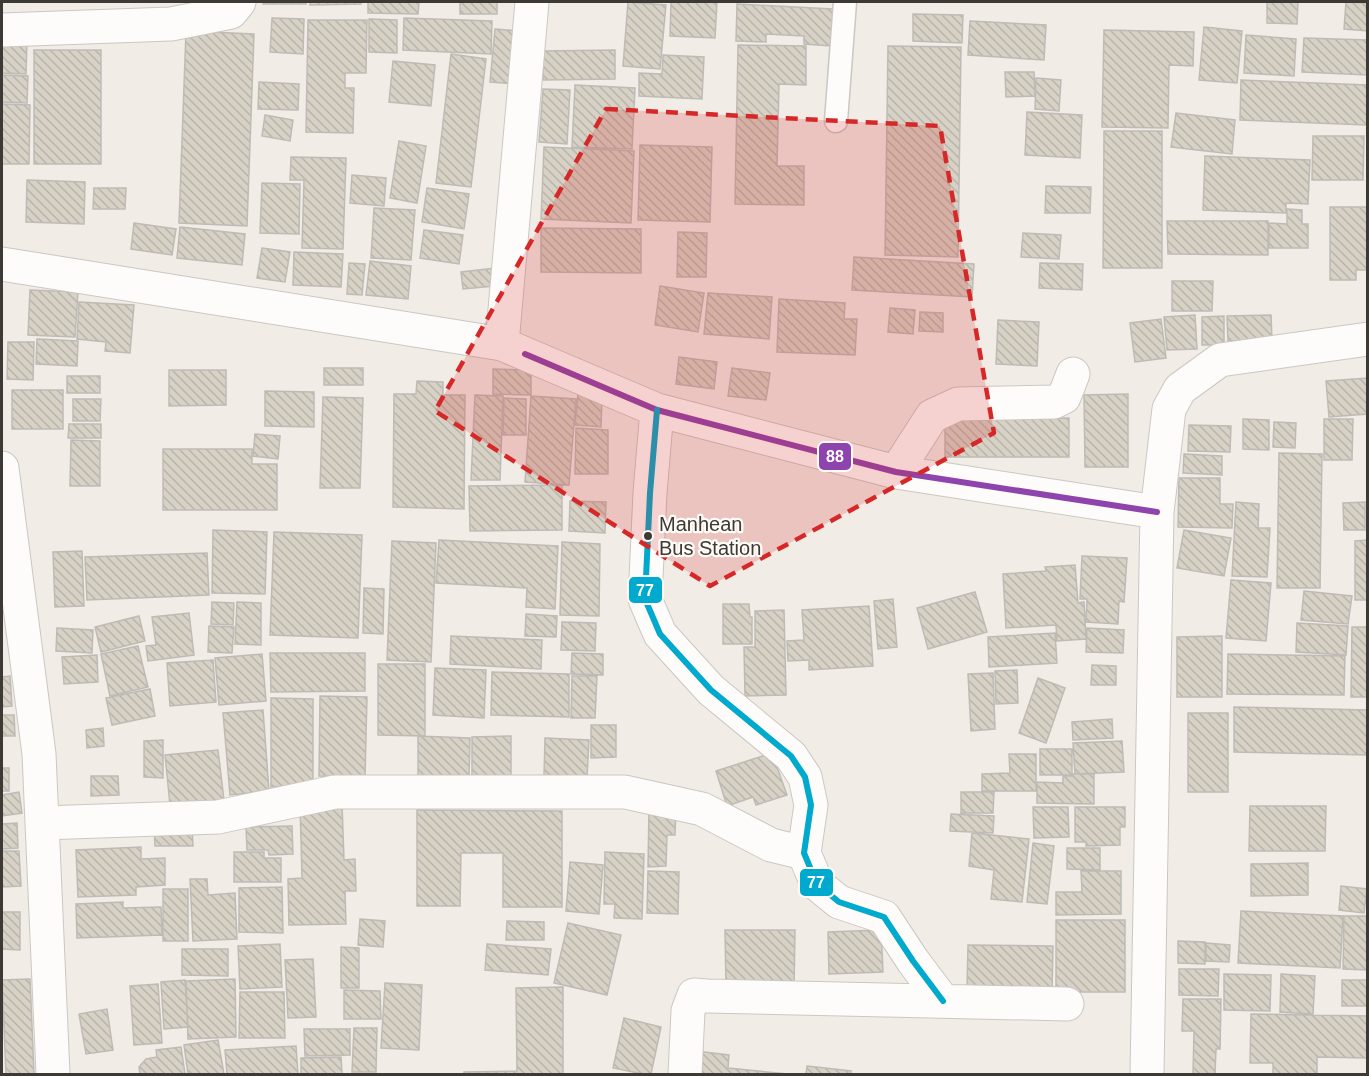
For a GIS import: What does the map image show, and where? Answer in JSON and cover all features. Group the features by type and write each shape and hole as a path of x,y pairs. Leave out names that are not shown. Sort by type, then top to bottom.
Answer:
{"street":[{"path":"2,30 171,24 231,12 239,2"},
{"path":"502,344 532,2"},
{"path":"2,264 502,344 657,410 896,472 1157,512"},
{"path":"1147,1074 1157,512 1169,409 1180,388 1220,360 1368,339"},
{"path":"896,472 932,416 958,404 1054,402 1064,397 1073,374"},
{"path":"657,410 645,599 660,634 711,690 791,756 805,777 811,805 804,853 817,884 838,902 884,917 943,1001"},
{"path":"2,468 39,754 53,1074"},
{"path":"42,823 218,817 335,792 625,792 702,809 771,845 804,853"},
{"path":"685,1074 688,1011 694,995 1067,1004"}],"lane":[{"path":"836,121 845,2"}],"highlighted area":[{"path":"606,109 940,126 994,433 710,586 435,411"}],"building":[{"path":"263,2 306,2 306,4 263,4"},
{"path":"310,2 361,2 361,4 310,5"},
{"path":"368,2 419,2 418,14 368,13"},
{"path":"460,2 497,2 497,14 460,14"},
{"path":"628,2 666,5 660,69 623,66"},
{"path":"671,2 717,2 715,38 670,36"},
{"path":"1267,2 1298,2 1297,24 1267,23"},
{"path":"1346,2 1368,3 1368,31 1344,29"},
{"path":"737,4 833,9 831,46 804,44 804,36 766,34 766,42 736,41"},
{"path":"913,14 963,15 962,43 913,41"},
{"path":"272,18 304,19 303,54 270,52"},
{"path":"404,18 492,21 491,54 403,50"},
{"path":"369,19 397,20 397,53 369,52"},
{"path":"308,20 367,20 366,73 345,73 345,88 354,88 353,133 306,132"},
{"path":"970,21 1046,25 1044,60 968,55"},
{"path":"1204,27 1242,31 1237,83 1199,80"},
{"path":"495,29 520,31 515,84 490,82"},
{"path":"1104,30 1194,32 1193,66 1169,65 1168,128 1102,127"},
{"path":"186,31 254,34 247,226 179,223"},
{"path":"1246,35 1296,39 1294,76 1244,73"},
{"path":"2,37 27,38 26,74 2,73"},
{"path":"1304,38 1368,40 1368,75 1302,72"},
{"path":"738,45 806,46 806,85 779,84 777,166 804,166 804,205 735,204"},
{"path":"888,46 961,47 958,257 885,255"},
{"path":"34,50 101,50 101,164 34,164"},
{"path":"615,50 615,79 543,80 543,51"},
{"path":"451,54 486,59 471,187 436,183"},
{"path":"663,55 704,57 702,99 639,96 639,73 662,74"},
{"path":"393,61 435,65 431,106 389,102"},
{"path":"1005,72 1034,72 1035,96 1006,97"},
{"path":"2,75 28,76 27,103 2,102"},
{"path":"1036,78 1061,80 1059,111 1035,109"},
{"path":"1241,80 1368,85 1367,125 1240,120"},
{"path":"259,82 299,84 298,110 258,109"},
{"path":"575,85 635,88 632,149 572,147"},
{"path":"543,89 570,90 567,144 539,142"},
{"path":"2,104 30,105 29,164 2,164"},
{"path":"1027,112 1082,115 1080,158 1025,155"},
{"path":"1176,113 1235,120 1232,154 1171,147"},
{"path":"265,115 293,120 290,141 262,136"},
{"path":"1104,131 1162,131 1162,268 1103,268"},
{"path":"1313,136 1364,136 1363,180 1312,180"},
{"path":"399,141 426,146 417,203 390,198"},
{"path":"640,145 712,147 710,222 638,220"},
{"path":"544,147 634,151 631,223 541,219"},
{"path":"1205,156 1310,160 1308,204 1286,203 1286,213 1203,210"},
{"path":"291,157 346,158 343,249 302,248 304,180 290,180"},
{"path":"352,175 386,178 384,206 350,203"},
{"path":"27,180 85,182 84,224 26,222"},
{"path":"262,183 300,184 299,234 260,233"},
{"path":"1046,186 1091,187 1090,213 1045,213"},
{"path":"94,188 126,188 125,209 93,209"},
{"path":"427,188 469,194 464,229 422,222"},
{"path":"1330,207 1368,207 1368,270 1356,270 1356,280 1330,280"},
{"path":"374,208 415,210 411,260 371,258"},
{"path":"1287,209 1302,210 1302,224 1308,224 1308,248 1269,248 1269,223 1287,224"},
{"path":"1167,221 1268,221 1268,255 1168,254"},
{"path":"134,223 176,229 172,255 131,249"},
{"path":"180,227 245,234 242,265 177,258"},
{"path":"541,228 641,229 641,273 541,272"},
{"path":"424,230 463,235 459,264 420,258"},
{"path":"678,232 707,233 706,277 677,277"},
{"path":"1023,233 1061,235 1059,259 1021,257"},
{"path":"262,248 290,252 285,282 257,278"},
{"path":"294,252 343,254 341,287 293,285"},
{"path":"854,257 974,264 972,297 852,290"},
{"path":"370,261 411,266 408,299 366,295"},
{"path":"349,263 365,264 362,295 347,294"},
{"path":"1040,263 1083,264 1082,290 1039,288"},
{"path":"504,267 505,285 463,289 461,272"},
{"path":"1172,281 1213,281 1212,311 1172,311"},
{"path":"660,286 704,293 698,332 655,325"},
{"path":"30,290 78,292 75,337 28,335"},
{"path":"708,293 772,297 769,339 704,334"},
{"path":"779,299 845,303 844,319 857,319 855,355 777,352"},
{"path":"79,302 134,305 130,353 105,351 106,342 77,339"},
{"path":"890,308 915,310 913,334 888,332"},
{"path":"920,312 943,313 943,332 919,331"},
{"path":"1195,315 1197,349 1167,350 1164,317"},
{"path":"1271,315 1272,340 1228,341 1227,316"},
{"path":"1224,316 1224,345 1202,345 1202,317"},
{"path":"1161,319 1166,358 1135,362 1130,323"},
{"path":"998,320 1039,322 1037,366 996,364"},
{"path":"37,339 78,341 77,366 36,364"},
{"path":"8,342 34,342 33,380 7,379"},
{"path":"679,357 717,362 714,389 676,384"},
{"path":"324,368 363,368 363,385 324,385"},
{"path":"732,368 770,373 766,400 728,396"},
{"path":"493,369 531,370 531,395 493,394"},
{"path":"169,370 226,370 226,405 169,406"},
{"path":"67,376 100,376 100,393 67,393"},
{"path":"1368,378 1368,414 1329,417 1326,381"},
{"path":"417,381 443,382 443,395 465,395 464,509 393,507 394,394 416,394"},
{"path":"12,390 63,390 63,429 12,429"},
{"path":"265,391 314,392 314,427 265,426"},
{"path":"578,394 602,396 601,427 575,425"},
{"path":"1128,394 1128,467 1085,467 1084,395"},
{"path":"475,395 503,396 500,480 471,480"},
{"path":"531,396 576,399 569,485 525,482"},
{"path":"323,397 363,398 360,488 320,488"},
{"path":"504,398 526,399 526,435 503,435"},
{"path":"73,399 101,399 100,421 73,421"},
{"path":"1069,418 1069,457 945,457 945,419"},
{"path":"1243,419 1269,420 1269,450 1243,449"},
{"path":"1324,419 1353,419 1352,460 1324,460"},
{"path":"1274,422 1296,423 1295,448 1273,447"},
{"path":"69,424 101,424 101,438 68,438"},
{"path":"1189,425 1231,426 1230,452 1188,451"},
{"path":"576,428 608,430 608,474 575,474"},
{"path":"255,434 280,436 278,459 253,456"},
{"path":"71,440 100,441 100,486 70,486"},
{"path":"163,449 252,449 252,464 277,464 277,510 163,510"},
{"path":"1279,453 1322,454 1320,588 1277,588"},
{"path":"1184,454 1222,456 1222,475 1183,473"},
{"path":"1179,478 1220,478 1220,504 1233,504 1232,528 1178,527"},
{"path":"562,485 562,530 470,531 469,486"},
{"path":"570,501 606,502 605,533 569,531"},
{"path":"1236,502 1259,504 1258,528 1270,528 1267,577 1232,576"},
{"path":"1365,502 1365,530 1344,530 1343,503"},
{"path":"213,530 267,532 265,594 212,593"},
{"path":"1184,530 1231,538 1224,576 1177,568"},
{"path":"274,532 362,535 358,638 270,635"},
{"path":"439,540 558,546 555,609 526,607 527,588 436,583"},
{"path":"1368,540 1368,600 1355,600 1355,541"},
{"path":"392,541 436,543 431,662 387,660"},
{"path":"562,542 600,544 599,616 560,615"},
{"path":"82,551 84,606 55,607 53,552"},
{"path":"207,553 209,595 87,600 85,557"},
{"path":"1082,556 1127,558 1124,602 1119,601 1118,624 1086,622 1087,599 1080,599"},
{"path":"1075,565 1078,603 1084,602 1086,639 1057,641 1056,625 1006,628 1003,574 1046,571 1045,567"},
{"path":"1231,580 1271,583 1266,641 1226,638"},
{"path":"364,588 384,589 383,634 363,633"},
{"path":"1304,591 1352,596 1348,624 1301,620"},
{"path":"975,592 987,632 928,649 917,608"},
{"path":"893,599 897,647 878,649 874,601"},
{"path":"212,602 234,603 233,625 211,624"},
{"path":"237,602 261,603 261,645 235,644"},
{"path":"723,604 749,604 750,617 752,617 752,644 723,644"},
{"path":"869,606 873,666 809,670 809,660 788,661 787,641 804,640 802,610"},
{"path":"784,610 786,695 745,696 744,647 755,647 755,611"},
{"path":"189,613 194,655 148,661 146,646 156,645 152,617"},
{"path":"526,614 557,616 556,637 525,636"},
{"path":"139,616 145,641 101,652 95,627"},
{"path":"562,622 596,623 595,651 561,650"},
{"path":"1297,623 1348,626 1346,655 1296,652"},
{"path":"209,626 234,627 232,653 208,652"},
{"path":"1352,627 1368,627 1368,697 1351,697"},
{"path":"57,628 93,630 92,653 56,651"},
{"path":"1087,628 1124,630 1123,653 1086,652"},
{"path":"1055,633 1057,663 989,667 988,637"},
{"path":"451,636 542,640 541,669 450,664"},
{"path":"1222,636 1222,697 1177,697 1177,637"},
{"path":"138,646 148,687 110,696 101,654"},
{"path":"270,653 365,653 365,691 271,692"},
{"path":"572,653 603,654 603,675 571,674"},
{"path":"262,654 266,701 219,705 215,658"},
{"path":"1228,654 1345,656 1344,695 1227,694"},
{"path":"97,655 98,682 64,684 62,657"},
{"path":"213,660 216,702 170,706 167,663"},
{"path":"378,664 425,664 425,736 378,735"},
{"path":"1092,665 1116,666 1116,685 1091,685"},
{"path":"435,668 486,670 484,718 433,715"},
{"path":"1017,670 1018,703 996,704 995,671"},
{"path":"492,672 569,674 569,717 491,715"},
{"path":"993,673 995,729 971,731 968,674"},
{"path":"10,676 12,706 2,707 2,677"},
{"path":"572,676 597,676 595,718 571,718"},
{"path":"1038,678 1065,688 1046,743 1019,733"},
{"path":"150,689 155,716 112,725 106,698"},
{"path":"320,696 367,697 365,777 319,776"},
{"path":"271,698 313,699 313,787 271,787"},
{"path":"1234,707 1368,710 1368,755 1234,752"},
{"path":"263,710 269,791 230,795 223,713"},
{"path":"1188,713 1228,713 1228,792 1188,792"},
{"path":"2,715 14,715 15,736 2,736"},
{"path":"1112,719 1113,738 1073,740 1072,722"},
{"path":"591,725 616,725 616,757 591,758"},
{"path":"103,728 104,746 87,748 86,730"},
{"path":"418,736 470,738 469,779 418,777"},
{"path":"511,736 511,780 472,780 472,737"},
{"path":"545,738 589,740 587,777 544,776"},
{"path":"163,740 163,778 144,777 144,741"},
{"path":"1122,741 1124,772 1075,774 1073,743"},
{"path":"1040,749 1072,749 1072,775 1040,775"},
{"path":"218,750 224,800 170,805 165,755"},
{"path":"772,753 787,795 756,805 753,797 727,806 716,771"},
{"path":"1009,754 1036,754 1036,791 982,791 982,774 1010,773"},
{"path":"2,768 9,768 9,791 2,791"},
{"path":"1073,774 1094,774 1094,804 1037,803 1037,782 1063,783 1063,776 1073,776"},
{"path":"91,776 118,776 119,795 91,796"},
{"path":"19,792 22,813 2,816 2,795"},
{"path":"961,792 994,792 993,813 961,813"},
{"path":"342,803 344,860 355,859 356,891 345,891 346,924 289,925 288,879 302,878 300,804"},
{"path":"1250,806 1326,806 1325,851 1249,851"},
{"path":"1033,807 1068,807 1069,837 1034,838"},
{"path":"1075,807 1125,807 1125,827 1120,827 1120,845 1086,846 1086,842 1075,842"},
{"path":"649,808 676,808 675,835 667,835 666,866 648,867"},
{"path":"417,810 562,811 562,907 503,907 503,853 461,853 460,906 417,906"},
{"path":"951,814 994,816 993,833 950,831"},
{"path":"17,823 18,848 2,849 2,824"},
{"path":"192,826 193,846 155,846 154,827"},
{"path":"292,826 293,854 269,855 268,850 247,850 246,827"},
{"path":"972,833 1029,839 1022,902 991,899 994,870 969,866"},
{"path":"1033,843 1054,846 1047,904 1027,902"},
{"path":"141,847 141,859 165,858 165,885 136,887 136,895 78,897 76,850"},
{"path":"1067,848 1100,848 1100,870 1067,869"},
{"path":"2,851 19,851 21,886 2,887"},
{"path":"234,852 264,852 264,858 281,858 281,882 234,882"},
{"path":"605,852 644,854 642,919 614,918 615,904 604,904"},
{"path":"570,862 603,865 599,914 566,911"},
{"path":"1308,863 1308,895 1251,896 1251,864"},
{"path":"648,871 679,872 678,914 647,913"},
{"path":"1081,871 1121,871 1121,914 1056,915 1056,892 1082,892"},
{"path":"190,879 207,879 208,895 235,893 237,939 193,941"},
{"path":"1341,886 1367,889 1364,913 1339,910"},
{"path":"282,887 283,933 239,932 239,888"},
{"path":"163,889 188,889 188,941 163,941"},
{"path":"123,902 123,908 161,907 162,935 77,938 76,904"},
{"path":"1241,911 1343,916 1340,968 1238,963"},
{"path":"2,912 20,912 20,950 2,949"},
{"path":"1344,916 1368,916 1368,970 1343,969"},
{"path":"360,919 385,921 383,947 358,945"},
{"path":"1056,920 1125,920 1125,992 1056,992"},
{"path":"507,921 544,922 544,940 506,940"},
{"path":"568,923 621,935 607,995 554,983"},
{"path":"725,930 795,930 794,987 726,987"},
{"path":"881,930 883,972 829,974 828,932"},
{"path":"1178,941 1205,942 1205,964 1178,963"},
{"path":"1206,943 1230,945 1229,962 1206,961"},
{"path":"280,944 282,987 240,989 238,946"},
{"path":"487,944 551,949 548,975 485,970"},
{"path":"968,945 1053,946 1052,991 967,989"},
{"path":"341,947 359,948 359,988 341,988"},
{"path":"182,949 228,949 228,976 182,975"},
{"path":"313,959 316,1017 288,1018 285,960"},
{"path":"1179,969 1219,969 1218,996 1179,995"},
{"path":"1224,974 1271,975 1270,1011 1224,1010"},
{"path":"1281,974 1315,976 1313,1014 1280,1012"},
{"path":"30,979 34,1074 6,1074 2,980"},
{"path":"235,979 236,1037 188,1039 186,981"},
{"path":"185,980 188,1027 164,1029 161,982"},
{"path":"1342,980 1368,980 1368,1006 1342,1006"},
{"path":"385,983 422,985 419,1050 381,1048"},
{"path":"158,984 162,1043 134,1045 130,986"},
{"path":"563,987 563,1074 464,1074 464,1072 517,1071 516,988"},
{"path":"344,990 380,991 381,1019 344,1019"},
{"path":"240,992 284,992 285,1038 239,1038"},
{"path":"1183,999 1221,999 1220,1049 1216,1049 1215,1074 1193,1074 1194,1031 1182,1031"},
{"path":"107,1009 113,1050 86,1054 79,1014"},
{"path":"1251,1014 1368,1016 1368,1058 1317,1057 1317,1074 1273,1074 1273,1063 1250,1063"},
{"path":"624,1018 661,1027 651,1074 613,1068"},
{"path":"354,1028 377,1028 376,1072 352,1072"},
{"path":"304,1029 350,1029 350,1055 305,1056"},
{"path":"218,1040 224,1074 188,1074 184,1045"},
{"path":"296,1046 298,1074 227,1074 225,1050"},
{"path":"181,1047 185,1074 140,1074 139,1067 146,1059 157,1057 156,1050"},
{"path":"696,1051 729,1055 728,1068 788,1074 693,1074"},
{"path":"341,1057 342,1074 301,1074 301,1058"},
{"path":"807,1066 851,1071 851,1074 806,1074"}],"transit line":[{"name":"88","path":"525,354 657,410 896,472 1157,512"},
{"name":"77","path":"657,410 645,599 660,634 711,690 791,756 805,777 811,805 804,853 817,884 839,902 884,917 943,1001"}],"place":[{"name":"Manhean Bus Station","path":"648,536"}]}
